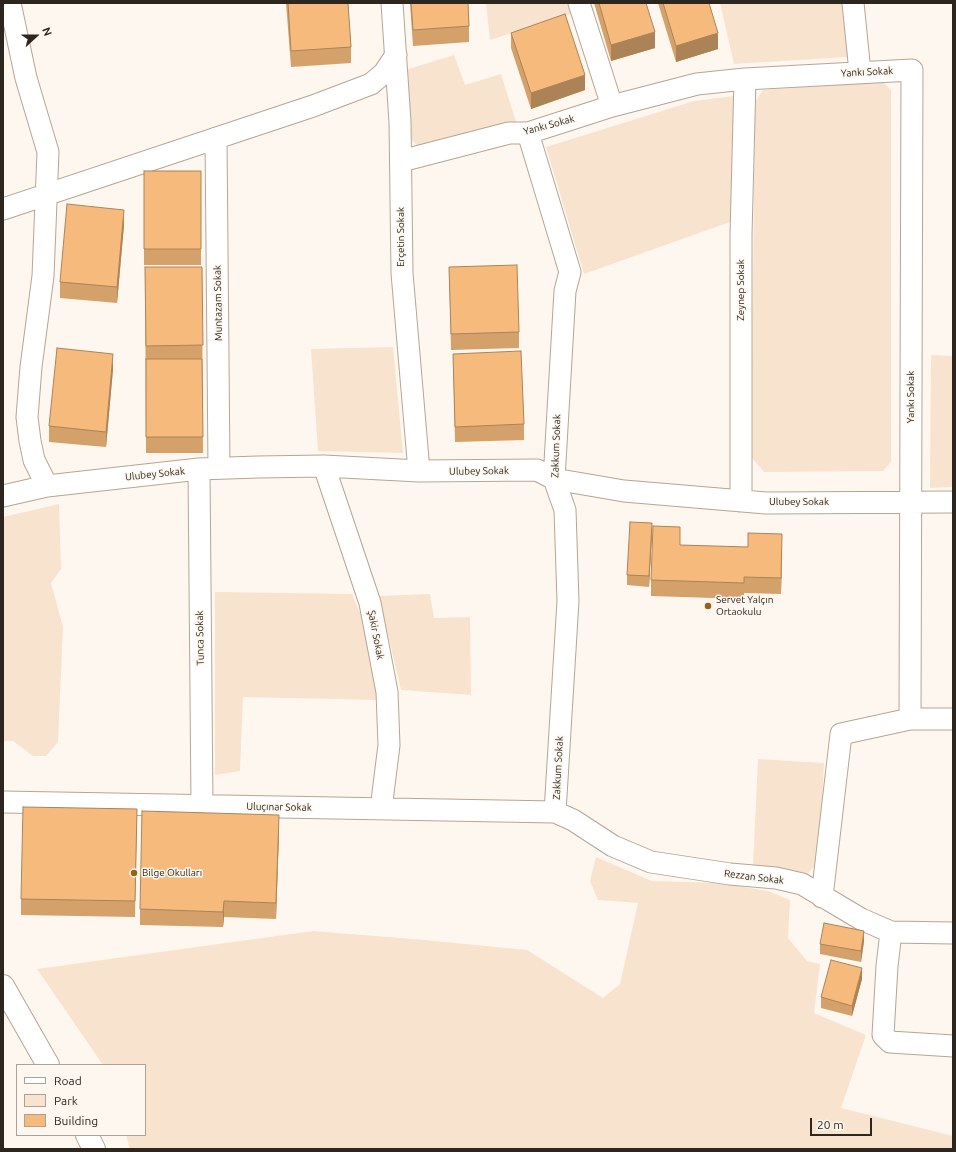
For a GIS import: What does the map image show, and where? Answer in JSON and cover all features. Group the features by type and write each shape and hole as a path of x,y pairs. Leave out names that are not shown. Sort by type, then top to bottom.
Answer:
{"street":[{"path":"10,3 26,78 48,152 43,276 31,367 27,417 34,460 47,486"},
{"name":"Erçetin Sokak","path":"392,3 400,122 402,273 419,471"},
{"path":"579,3 612,106"},
{"path":"852,3 860,72"},
{"path":"3,209 313,106 371,84 384,73 396,55"},
{"name":"Yankı Sokak","path":"401,161 510,133 528,133 612,106 697,84 745,79 912,70 911,502"},
{"name":"Zeynep Sokak","path":"741,500 741,235 745,79"},
{"name":"Zakkum Sokak","path":"528,133 570,272 565,291 554,479 565,510 568,600 556,812"},
{"name":"Muntazam Sokak","path":"216,138 220,468"},
{"name":"Ulubey Sokak","path":"3,496 47,486 199,469 324,466 419,471 536,470 554,479 624,491 766,503 953,502"},
{"name":"Şakir Sokak","path":"324,466 370,603 388,692 389,745 381,809"},
{"name":"Tunca Sokak","path":"199,469 202,806"},
{"path":"910,718 911,502"},
{"path":"822,897 840,734 910,718 953,718"},
{"name":"Uluçınar Sokak","path":"3,802 556,812"},
{"name":"Rezzan Sokak","path":"556,812 573,820 613,846 651,862 730,874 776,878 802,884 861,919 891,932 953,933"},
{"path":"891,932 887,966 883,1035 890,1042 953,1046"},
{"path":"3,986 47,1064"},
{"path":"87,1136 94,1149"}],"green space":[{"path":"486,3 568,3 572,14 490,40"},
{"path":"720,3 842,3 848,57 734,64"},
{"path":"454,55 465,85 501,74 516,122 418,146 411,140 405,70"},
{"path":"883,82 891,90 891,462 883,471 764,472 751,457 755,102 763,90"},
{"path":"734,96 733,221 584,274 546,147 694,101"},
{"path":"393,347 403,453 318,451 311,349"},
{"path":"931,355 953,356 953,487 930,488"},
{"path":"59,504 61,569 51,583 63,627 58,742 46,756 33,756 13,741 3,741 3,517"},
{"path":"215,592 352,594 364,622 378,700 243,697 240,771 215,775"},
{"path":"430,594 434,618 470,617 471,695 401,690 379,596"},
{"path":"758,759 824,763 819,860 807,875 753,866"},
{"path":"596,857 652,881 719,883 768,891 790,900 788,938 807,961 820,964 814,1013 866,1035 841,1108 953,1136 953,1149 130,1149 126,1136 146,1136 146,1064 102,1064 37,969 313,931 527,950 603,998 620,984 638,903 598,900 590,881"}],"building":[{"path":"288,3 348,3 351,47 291,51"},
{"path":"411,3 468,3 469,26 413,30"},
{"path":"599,3 646,3 655,32 611,45"},
{"path":"663,3 709,3 718,33 676,46"},
{"path":"565,14 585,75 531,93 511,33"},
{"path":"144,171 201,171 201,249 144,249"},
{"path":"67,204 124,210 117,287 60,282"},
{"path":"517,265 519,332 451,334 449,267"},
{"path":"145,267 202,267 203,345 146,346"},
{"path":"57,348 113,354 106,432 49,426"},
{"path":"521,351 524,424 455,427 453,354"},
{"path":"146,359 202,359 203,437 146,437"},
{"path":"630,522 652,523 649,576 627,575"},
{"path":"653,526 680,527 680,545 748,547 748,533 782,534 781,578 744,577 744,583 651,580"},
{"path":"23,807 137,809 135,901 21,899"},
{"path":"142,811 279,815 276,903 224,901 223,912 140,909"},
{"path":"824,923 864,931 861,951 820,944"},
{"path":"831,960 862,968 852,1006 821,997"}],"place":[{"name":"Servet Yalçın Ortaokulu","path":"708,606"},
{"name":"Bilge Okulları","path":"134,873"}]}
